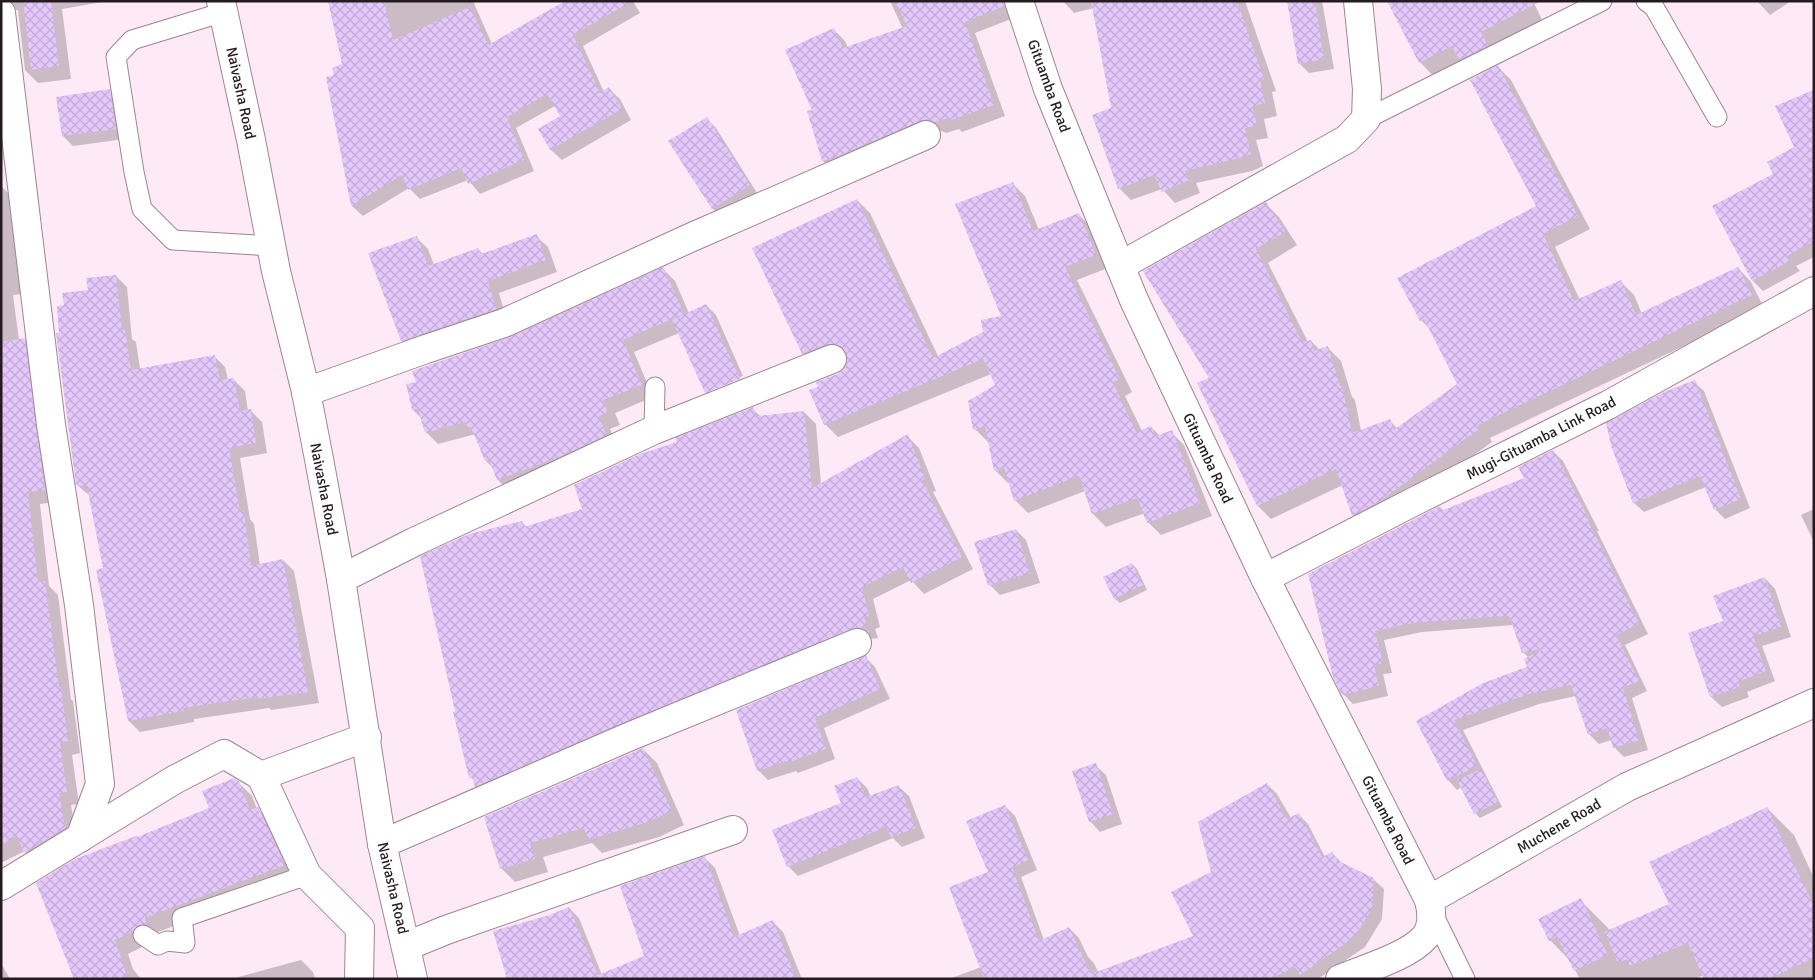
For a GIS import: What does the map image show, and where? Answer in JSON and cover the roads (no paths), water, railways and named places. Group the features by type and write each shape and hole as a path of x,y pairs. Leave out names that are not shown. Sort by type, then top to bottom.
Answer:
{"street":[{"name":"Gituamba Road","path":"1019,1 1048,89 1134,300 1266,578 1431,907"},
{"path":"1120,266 1347,139 1366,119 1367,89 1358,1"},
{"name":"Naivasha Road","path":"222,6 251,140 271,246 306,392 341,579 367,737 382,844 414,979"},
{"path":"1,12 51,425 79,604 100,784 80,838"},
{"path":"306,392 504,323 926,135"},
{"name":"Mugi-Gituamba Link Road","path":"1266,578 1426,495 1608,405 1814,291"},
{"path":"341,579 414,542 654,430 832,359"},
{"path":"382,844 617,742 858,643"},
{"name":"Muchene Road","path":"1431,907 1627,787 1814,703"},
{"path":"261,776 367,737"},
{"path":"1,886 174,780 224,754 261,776 307,875 360,928 359,979"},
{"path":"407,946 446,930 733,830"},
{"path":"1340,979 1409,951 1426,936 1431,907"}],"lane":[{"path":"1366,119 1602,1"},
{"path":"1646,1 1654,7 1717,117"},
{"path":"222,6 132,40 116,57 136,181 142,209 173,240 271,246"},
{"path":"654,430 655,387"},
{"path":"143,935 158,945 167,940 185,944 182,918 307,875"},
{"path":"1431,907 1465,979"}]}
